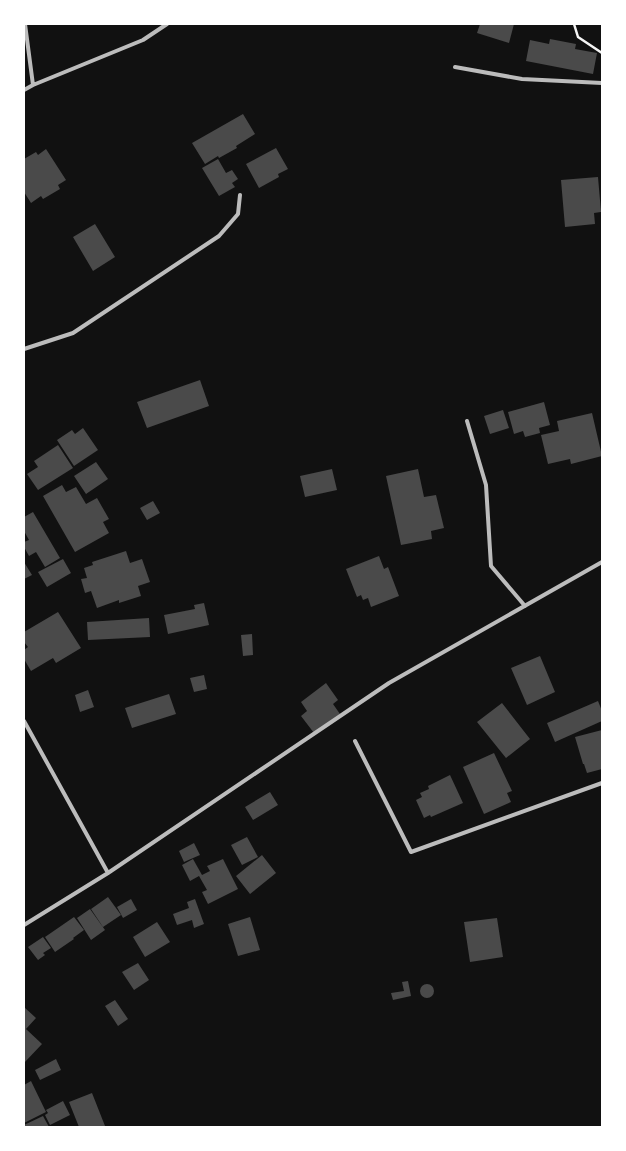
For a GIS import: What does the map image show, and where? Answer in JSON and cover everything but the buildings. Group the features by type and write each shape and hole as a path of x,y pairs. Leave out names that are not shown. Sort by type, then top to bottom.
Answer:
{"street":[{"path":"24,24 34,85"},
{"path":"24,90 143,40 167,24"},
{"path":"455,67 522,79 602,83"},
{"path":"24,349 73,333 219,236 238,214 240,195"},
{"path":"467,421 486,485 491,566 525,606"},
{"path":"24,925 108,873 389,683 602,562"},
{"path":"24,721 108,873"},
{"path":"355,741 411,852 602,783"}],"path":[{"path":"574,24 578,37 602,53"}]}
